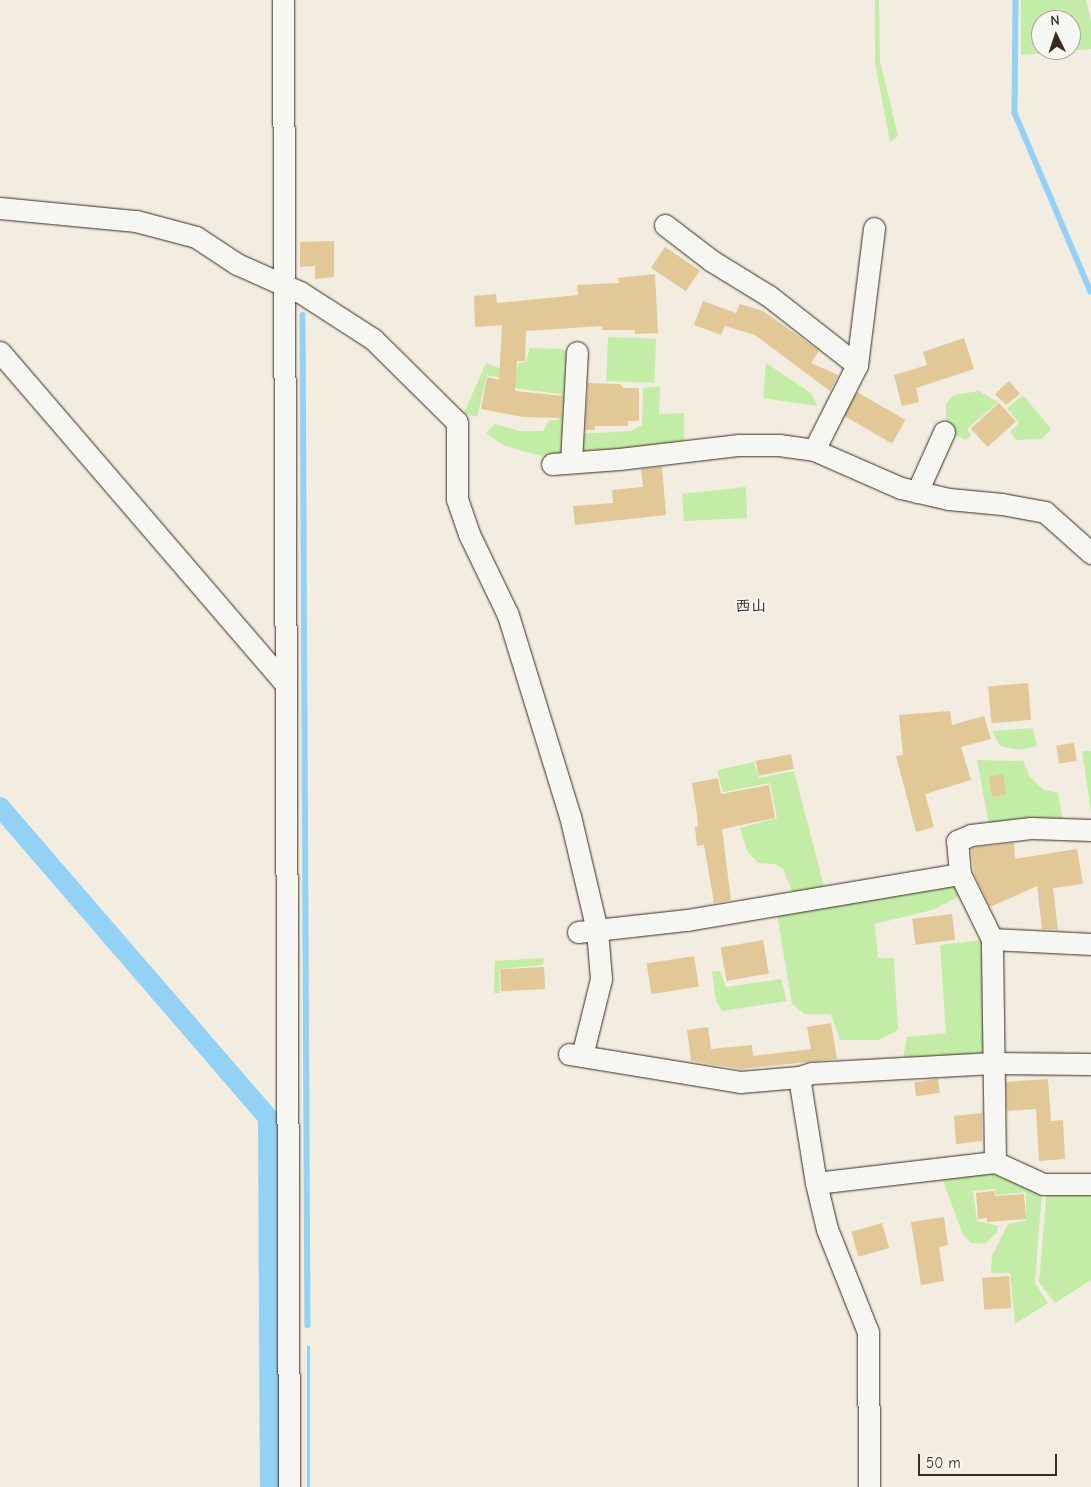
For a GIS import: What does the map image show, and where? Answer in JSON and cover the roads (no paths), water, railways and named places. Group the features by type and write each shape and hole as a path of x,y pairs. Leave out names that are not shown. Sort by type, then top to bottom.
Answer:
{"street":[{"path":"283,0 289,1487"},
{"path":"0,208 136,221 188,234 237,264 284,285 373,339 457,422 457,499 469,534 508,615 570,816 587,931 601,978 576,1055 740,1082 798,1076 812,1072 993,1063 1091,1064"},
{"path":"665,225 712,261 768,296 857,365"},
{"path":"814,450 857,365 874,228"},
{"path":"0,352 285,683"},
{"path":"577,352 562,463 739,444 779,445 814,450 917,492 1045,512 1091,553"},
{"path":"917,492 944,432"},
{"path":"994,1162 992,939 960,874 957,841 971,835 1031,828 1091,830"},
{"path":"587,931 687,920 960,874"},
{"path":"992,939 1091,944"},
{"path":"798,1076 816,1183 827,1229 868,1332 869,1487"},
{"path":"816,1183 994,1162 1043,1184 1091,1184"}],"water":[{"path":"307,1346 310,1346 310,1487 307,1487"}],"waterway":[{"path":"1016,0 1015,113 1091,292"},
{"path":"303,315 308,1325"},
{"path":"0,807 268,1118 270,1487"}],"district":[{"name":"西山","path":"751,606"}]}
